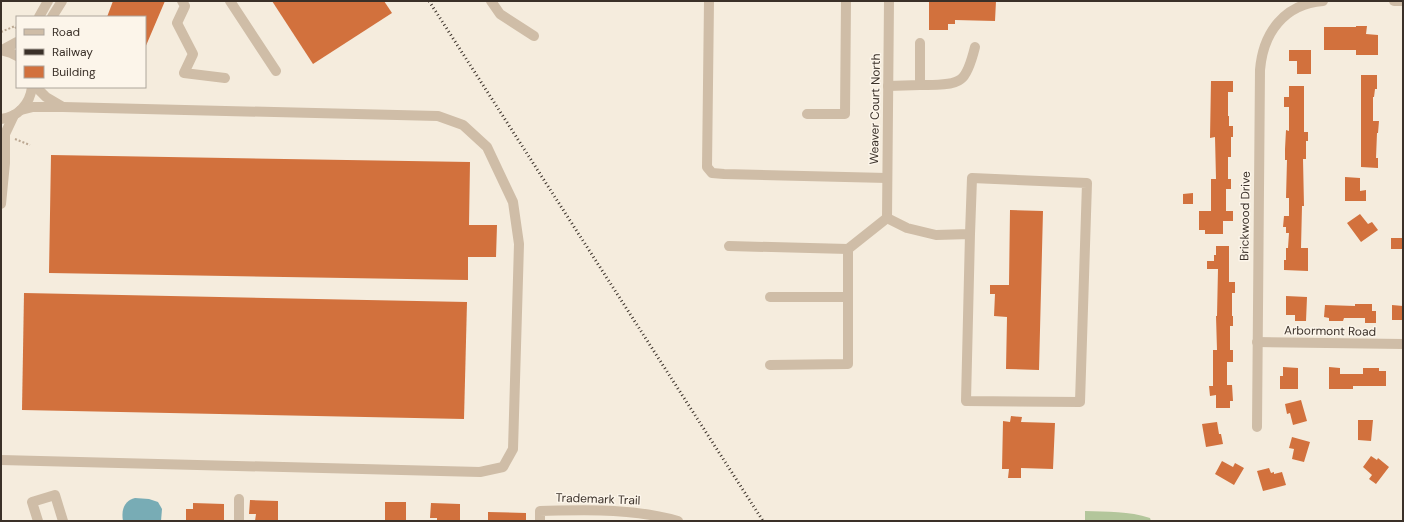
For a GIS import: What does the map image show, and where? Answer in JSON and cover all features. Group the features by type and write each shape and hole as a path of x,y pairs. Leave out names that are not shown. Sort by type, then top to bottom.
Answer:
{"street":[{"path":"40,16 48,1"},
{"path":"53,16 62,1"},
{"path":"182,1 185,6 177,23 193,54 184,73 225,78"},
{"path":"230,1 276,71"},
{"path":"492,1 500,14 534,36"},
{"path":"709,1 708,167 712,173 887,178"},
{"path":"807,114 844,114 846,1"},
{"name":"Weaver Court North","path":"887,218 889,1"},
{"name":"Brickwood Drive","path":"1257,427 1261,55 1267,39 1276,25 1287,14 1308,4 1323,1"},
{"path":"1394,1 1403,1"},
{"path":"2,50 16,43"},
{"path":"920,43 920,85"},
{"path":"888,86 944,85 961,79 970,66 975,47"},
{"path":"2,50 16,56"},
{"path":"1,204 5,163 5,134 17,112 30,97 32,88"},
{"path":"37,88 46,97 63,107"},
{"path":"1,119 33,107 438,116 463,125 487,147 513,202 519,244 513,449 503,467 480,472 1,460"},
{"path":"972,178 1087,183 1080,402 966,401 970,234 972,178"},
{"path":"729,246 848,249 887,218 907,228 936,235 970,234"},
{"path":"770,365 848,364 848,249"},
{"path":"770,297 848,297"},
{"name":"Arbormont Road","path":"1257,342 1403,344"},
{"path":"38,521 32,502 55,495 63,521"},
{"path":"239,499 239,521"},
{"name":"Trademark Trail","path":"540,516 605,510 644,514 678,521"}],"path":[{"path":"1,32 15,26 16,28"}],"green space":[{"path":"1085,511 1134,514 1150,518 1151,521 1085,521"}],"water":[{"path":"135,498 149,499 158,502 162,509 161,521 123,521 122,513 124,506 128,501"}],"building":[{"path":"113,1 165,1 146,46 146,16 107,16"},
{"path":"272,1 384,1 392,13 313,64"},
{"path":"929,1 996,1 995,21 955,20 955,24 948,24 948,30 929,30"},
{"path":"1367,26 1366,34 1378,35 1378,55 1356,55 1356,50 1324,50 1324,27"},
{"path":"1289,50 1311,50 1311,74 1297,74 1297,61 1289,61"},
{"path":"1361,75 1377,75 1377,89 1375,89 1373,97 1373,121 1379,121 1376,158 1378,158 1378,168 1361,167"},
{"path":"1211,81 1233,81 1233,92 1228,92 1229,126 1233,126 1233,137 1231,137 1231,157 1228,157 1228,179 1231,179 1231,189 1226,189 1226,211 1233,211 1233,221 1223,221 1223,234 1205,234 1205,230 1199,230 1199,211 1211,211 1211,179 1216,179 1215,137 1210,138"},
{"path":"1289,86 1304,86 1304,132 1308,132 1308,141 1306,141 1306,159 1303,159 1304,206 1302,206 1301,248 1308,248 1308,271 1284,270 1284,260 1286,260 1286,248 1288,248 1289,233 1286,233 1286,227 1283,227 1284,216 1289,216 1289,198 1286,198 1287,160 1285,160 1285,149 1286,130 1289,131 1289,107 1284,107 1284,97 1289,97"},
{"path":"51,155 470,162 469,225 497,225 496,257 468,257 468,280 49,273"},
{"path":"1345,177 1360,178 1360,191 1366,190 1366,201 1345,201"},
{"path":"1193,193 1193,204 1183,204 1183,194"},
{"path":"1010,210 1043,211 1039,370 1006,369 1007,317 994,316 995,294 990,294 990,285 1009,285"},
{"path":"1360,214 1368,224 1372,222 1378,230 1361,242 1347,223"},
{"path":"1391,238 1403,238 1403,249 1391,249"},
{"path":"1216,246 1229,246 1229,282 1235,282 1235,293 1232,293 1233,326 1230,326 1230,350 1233,350 1233,362 1227,362 1227,385 1232,385 1233,401 1230,401 1230,408 1216,408 1216,395 1210,396 1209,386 1213,386 1213,350 1217,350 1216,316 1218,269 1207,269 1207,261 1214,261"},
{"path":"24,293 467,302 464,419 22,410"},
{"path":"1286,296 1307,297 1306,321 1295,321 1295,315 1286,315"},
{"path":"1355,304 1372,304 1372,311 1376,311 1376,323 1365,323 1365,318 1344,318 1343,321 1329,321 1329,318 1324,317 1325,305 1355,306"},
{"path":"1392,305 1403,306 1403,320 1392,320"},
{"path":"1283,367 1298,368 1298,389 1280,389 1280,376 1283,376"},
{"path":"1329,367 1340,368 1340,374 1363,374 1363,368 1379,368 1379,371 1386,371 1386,386 1353,386 1353,389 1329,389"},
{"path":"1301,400 1307,421 1293,425 1290,413 1287,414 1285,404"},
{"path":"1011,416 1022,417 1021,422 1055,423 1053,469 1021,468 1021,478 1008,478 1009,469 1002,469 1003,421 1010,422"},
{"path":"1358,420 1373,420 1371,441 1358,440"},
{"path":"1217,422 1219,434 1221,434 1223,444 1206,447 1202,424"},
{"path":"1292,437 1310,442 1304,462 1292,459 1294,449 1289,448"},
{"path":"1371,456 1377,460 1378,458 1389,467 1376,484 1369,479 1372,475 1363,467"},
{"path":"1222,461 1233,467 1235,463 1244,468 1234,485 1215,474"},
{"path":"1269,468 1271,473 1274,472 1274,474 1282,472 1286,485 1263,491 1257,471"},
{"path":"250,500 278,501 278,521 255,521 256,514 249,514"},
{"path":"385,502 406,502 406,521 385,521"},
{"path":"193,503 224,504 224,521 186,521 186,509 193,509"},
{"path":"431,503 460,504 460,521 437,521 437,518 430,518"},
{"path":"488,512 526,513 526,521 488,521"}],"railway":[{"path":"429,1 763,521"}]}
